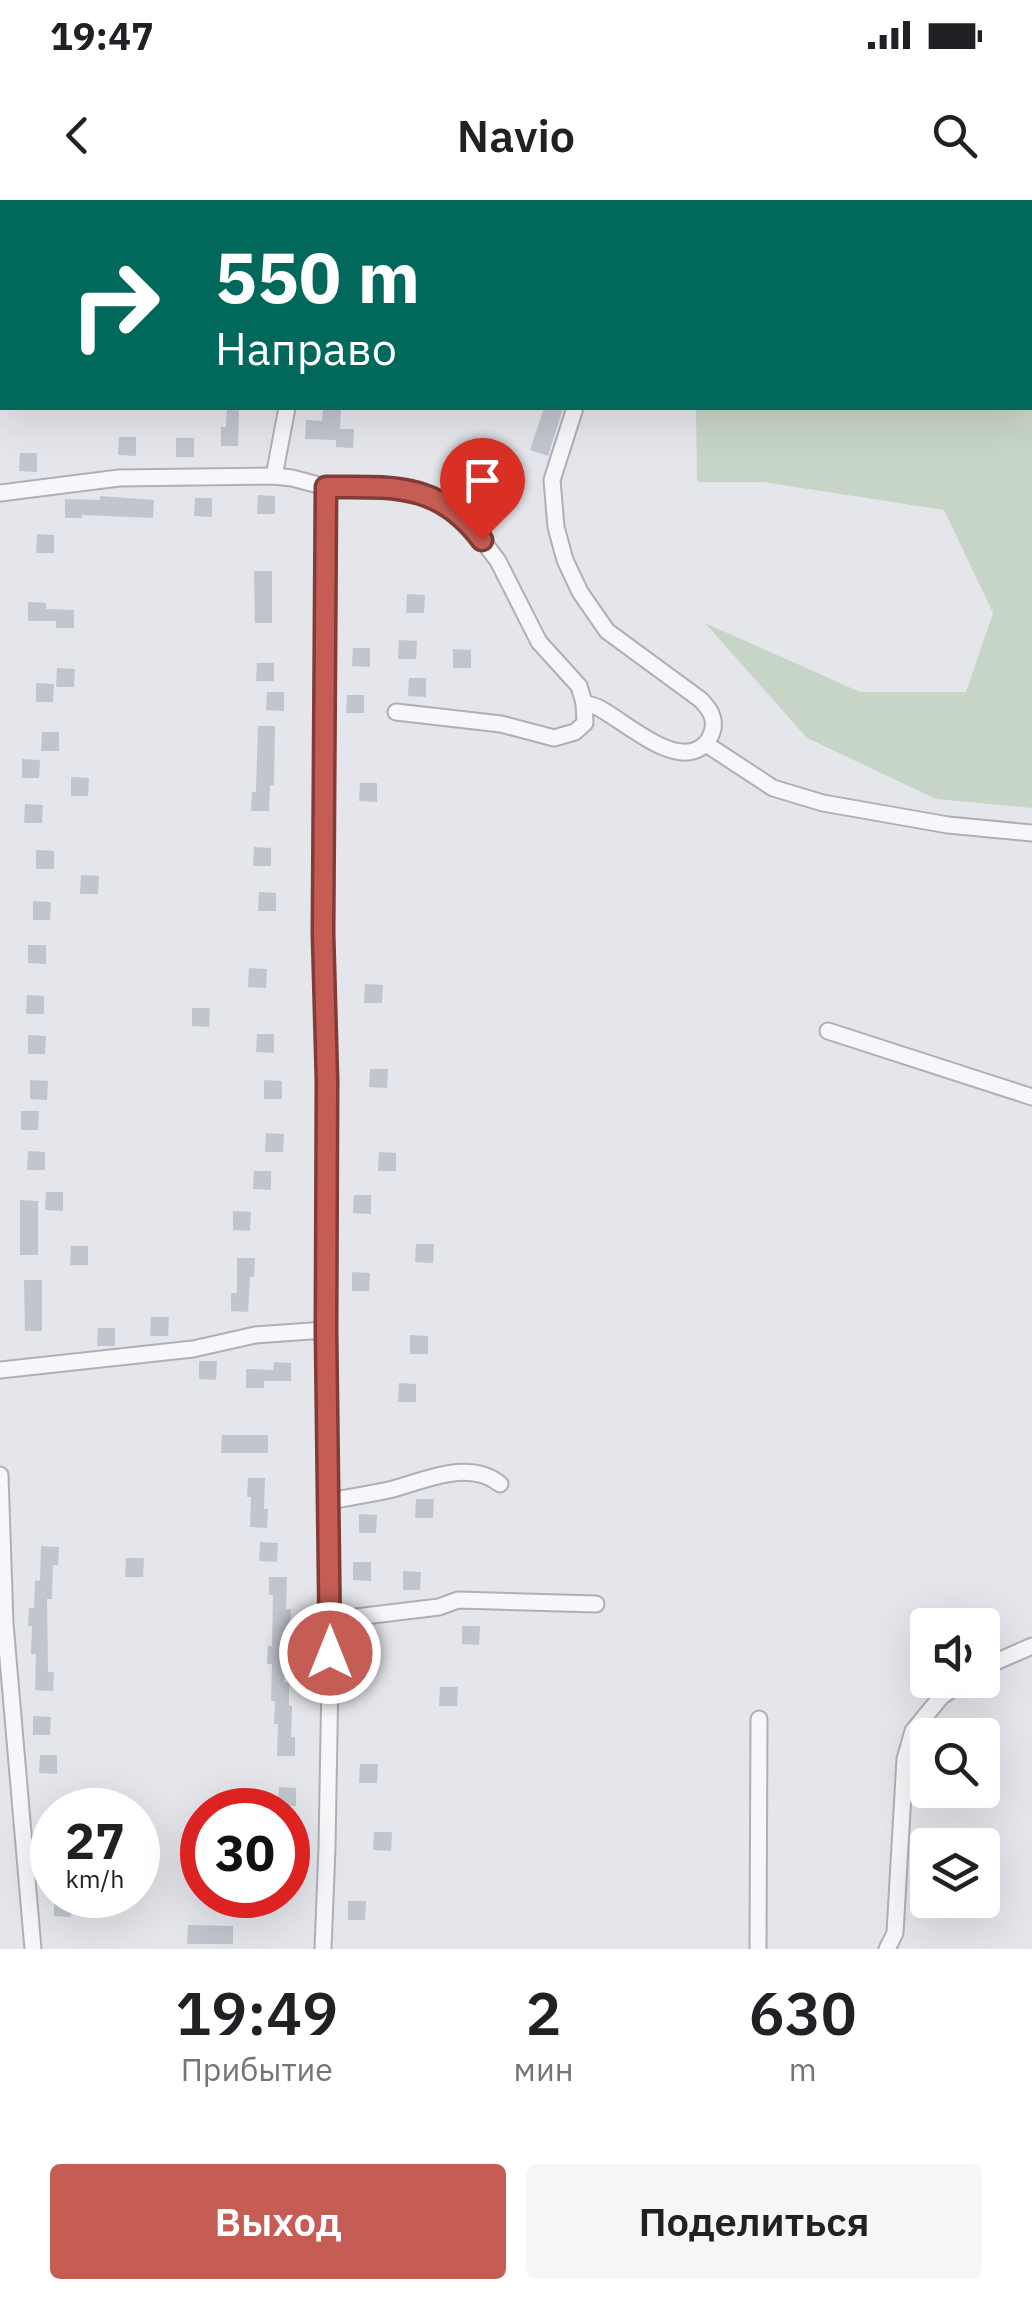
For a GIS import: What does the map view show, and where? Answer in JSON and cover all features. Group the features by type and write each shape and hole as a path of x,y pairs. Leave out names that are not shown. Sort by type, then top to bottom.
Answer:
{"street":[{"path":"274,476 287,410"},
{"path":"574,410 552,480 556,527 565,560 580,592 607,631 701,700 712,712 713,730 706,744 693,752 659,746 596,706 584,703"},
{"path":"0,492 118,478 274,476 326,487 424,492 467,520 498,561 539,642 579,686 585,723 575,732 554,738 501,724 396,712"},
{"path":"323,1949 331,1620 323,915 326,487"},
{"path":"706,744 772,788 823,803 948,824 1032,833"},
{"path":"828,1031 1032,1098"},
{"path":"0,1370 193,1350 255,1335 326,1330"},
{"path":"329,1500 470,1472 490,1475 500,1484"},
{"path":"0,1474 5,1624 33,1949"},
{"path":"331,1620 440,1606 458,1600 596,1604"},
{"path":"1000,1660 1032,1646"},
{"path":"888,1949 894,1933 906,1758 913,1731 939,1698"},
{"path":"758,1949 759,1719"}],"green space":[{"path":"696,410 1032,410 1032,808 936,799 807,738 705,623 860,692 966,692 993,613 944,510 763,482 697,482"}],"building":[{"path":"227,410 239,410 238,446 221,446 221,427 226,427"},
{"path":"323,410 341,410 340,429 354,429 353,448 336,447 336,440 305,439 306,420 322,421"},
{"path":"543,410 562,410 548,456 530,450"},
{"path":"119,437 136,437 136,456 118,455"},
{"path":"176,438 194,438 194,457 176,457"},
{"path":"20,453 37,453 37,472 19,471"},
{"path":"258,495 275,496 275,514 257,514"},
{"path":"100,496 154,500 153,518 65,518 65,499 100,500"},
{"path":"195,498 212,498 212,517 194,516"},
{"path":"37,534 54,535 54,553 36,553"},
{"path":"254,571 272,571 272,623 255,623"},
{"path":"407,594 425,595 424,613 406,613"},
{"path":"28,602 46,603 46,609 74,610 74,628 56,628 56,621 28,621"},
{"path":"399,640 417,641 416,659 398,659"},
{"path":"353,648 370,648 370,667 352,666"},
{"path":"453,649 471,650 471,668 453,668"},
{"path":"257,663 274,663 274,681 256,681"},
{"path":"57,668 75,669 74,687 56,687"},
{"path":"409,678 426,678 426,697 408,696"},
{"path":"36,683 54,684 53,702 36,702"},
{"path":"267,692 284,692 284,711 266,710"},
{"path":"347,695 364,695 364,713 346,713"},
{"path":"258,726 275,726 274,785 270,785 269,811 251,811 252,792 256,792"},
{"path":"42,732 59,732 59,751 41,751"},
{"path":"22,759 40,760 39,778 22,778"},
{"path":"71,777 89,778 88,796 71,796"},
{"path":"360,783 377,783 377,802 359,801"},
{"path":"25,804 43,805 42,823 24,823"},
{"path":"254,847 271,848 271,866 253,866"},
{"path":"36,850 54,851 54,869 36,869"},
{"path":"81,875 99,876 98,894 80,894"},
{"path":"259,892 276,893 276,911 258,911"},
{"path":"33,901 51,902 50,920 33,920"},
{"path":"28,945 46,945 46,964 28,963"},
{"path":"249,968 267,969 266,988 248,987"},
{"path":"365,984 383,985 382,1003 364,1003"},
{"path":"27,995 44,996 44,1014 26,1014"},
{"path":"192,1008 210,1008 209,1027 192,1026"},
{"path":"257,1034 274,1034 274,1053 256,1052"},
{"path":"28,1035 46,1036 45,1054 28,1054"},
{"path":"370,1069 388,1069 387,1088 369,1087"},
{"path":"30,1080 48,1081 47,1100 30,1099"},
{"path":"264,1080 282,1081 282,1099 264,1099"},
{"path":"21,1111 39,1111 38,1130 21,1130"},
{"path":"266,1133 284,1134 283,1152 265,1152"},
{"path":"28,1151 45,1152 45,1170 27,1170"},
{"path":"379,1152 396,1153 396,1171 378,1171"},
{"path":"254,1171 271,1171 271,1190 253,1189"},
{"path":"46,1192 63,1192 63,1211 45,1210"},
{"path":"354,1195 371,1195 371,1214 353,1213"},
{"path":"20,1200 38,1201 38,1255 20,1255"},
{"path":"233,1211 251,1212 250,1231 233,1230"},
{"path":"416,1244 434,1244 433,1263 415,1262"},
{"path":"71,1246 88,1246 88,1265 70,1265"},
{"path":"237,1258 255,1258 248,1312 231,1311 231,1293 237,1293"},
{"path":"352,1272 370,1273 369,1291 352,1291"},
{"path":"24,1280 42,1280 42,1331 25,1331"},
{"path":"151,1317 169,1317 168,1336 150,1336"},
{"path":"98,1328 115,1328 115,1346 97,1346"},
{"path":"410,1335 428,1336 428,1354 410,1354"},
{"path":"199,1361 217,1361 216,1380 199,1379"},
{"path":"274,1362 291,1363 291,1381 264,1381 264,1388 246,1388 246,1369 273,1370"},
{"path":"399,1383 416,1384 416,1402 398,1402"},
{"path":"222,1435 268,1435 268,1453 221,1453"},
{"path":"248,1478 265,1478 267,1528 250,1527"},
{"path":"416,1499 434,1499 433,1518 415,1518"},
{"path":"359,1514 377,1515 376,1533 359,1533"},
{"path":"260,1542 278,1543 277,1562 259,1561"},
{"path":"41,1546 59,1547 58,1565 53,1565 52,1599 47,1599 48,1672 54,1672 53,1691 35,1690 36,1654 31,1654 32,1626 28,1626 29,1608 34,1608 35,1580 40,1581"},
{"path":"126,1558 144,1558 143,1577 125,1577"},
{"path":"353,1562 371,1562 371,1581 353,1580"},
{"path":"403,1571 421,1572 420,1590 403,1590"},
{"path":"269,1577 287,1577 286,1609 291,1609 290,1628 286,1628 284,1682 289,1683 295,1756 277,1756 278,1724 274,1724 275,1701 271,1701 272,1664 267,1664 268,1646 272,1646 273,1595 269,1595"},
{"path":"462,1626 480,1626 479,1645 462,1644"},
{"path":"360,1632 378,1632 377,1651 360,1650"},
{"path":"440,1687 458,1687 457,1706 439,1706"},
{"path":"33,1716 51,1717 50,1735 33,1735"},
{"path":"40,1755 57,1755 57,1774 39,1773"},
{"path":"360,1764 378,1764 377,1783 359,1783"},
{"path":"374,1832 392,1832 391,1851 373,1850"},
{"path":"348,1901 366,1901 365,1920 348,1920"},
{"path":"188,1925 233,1926 233,1944 187,1944"}],"route":[{"path":"330,1653 323,933 326,487 424,492 467,520 482,540"}]}
